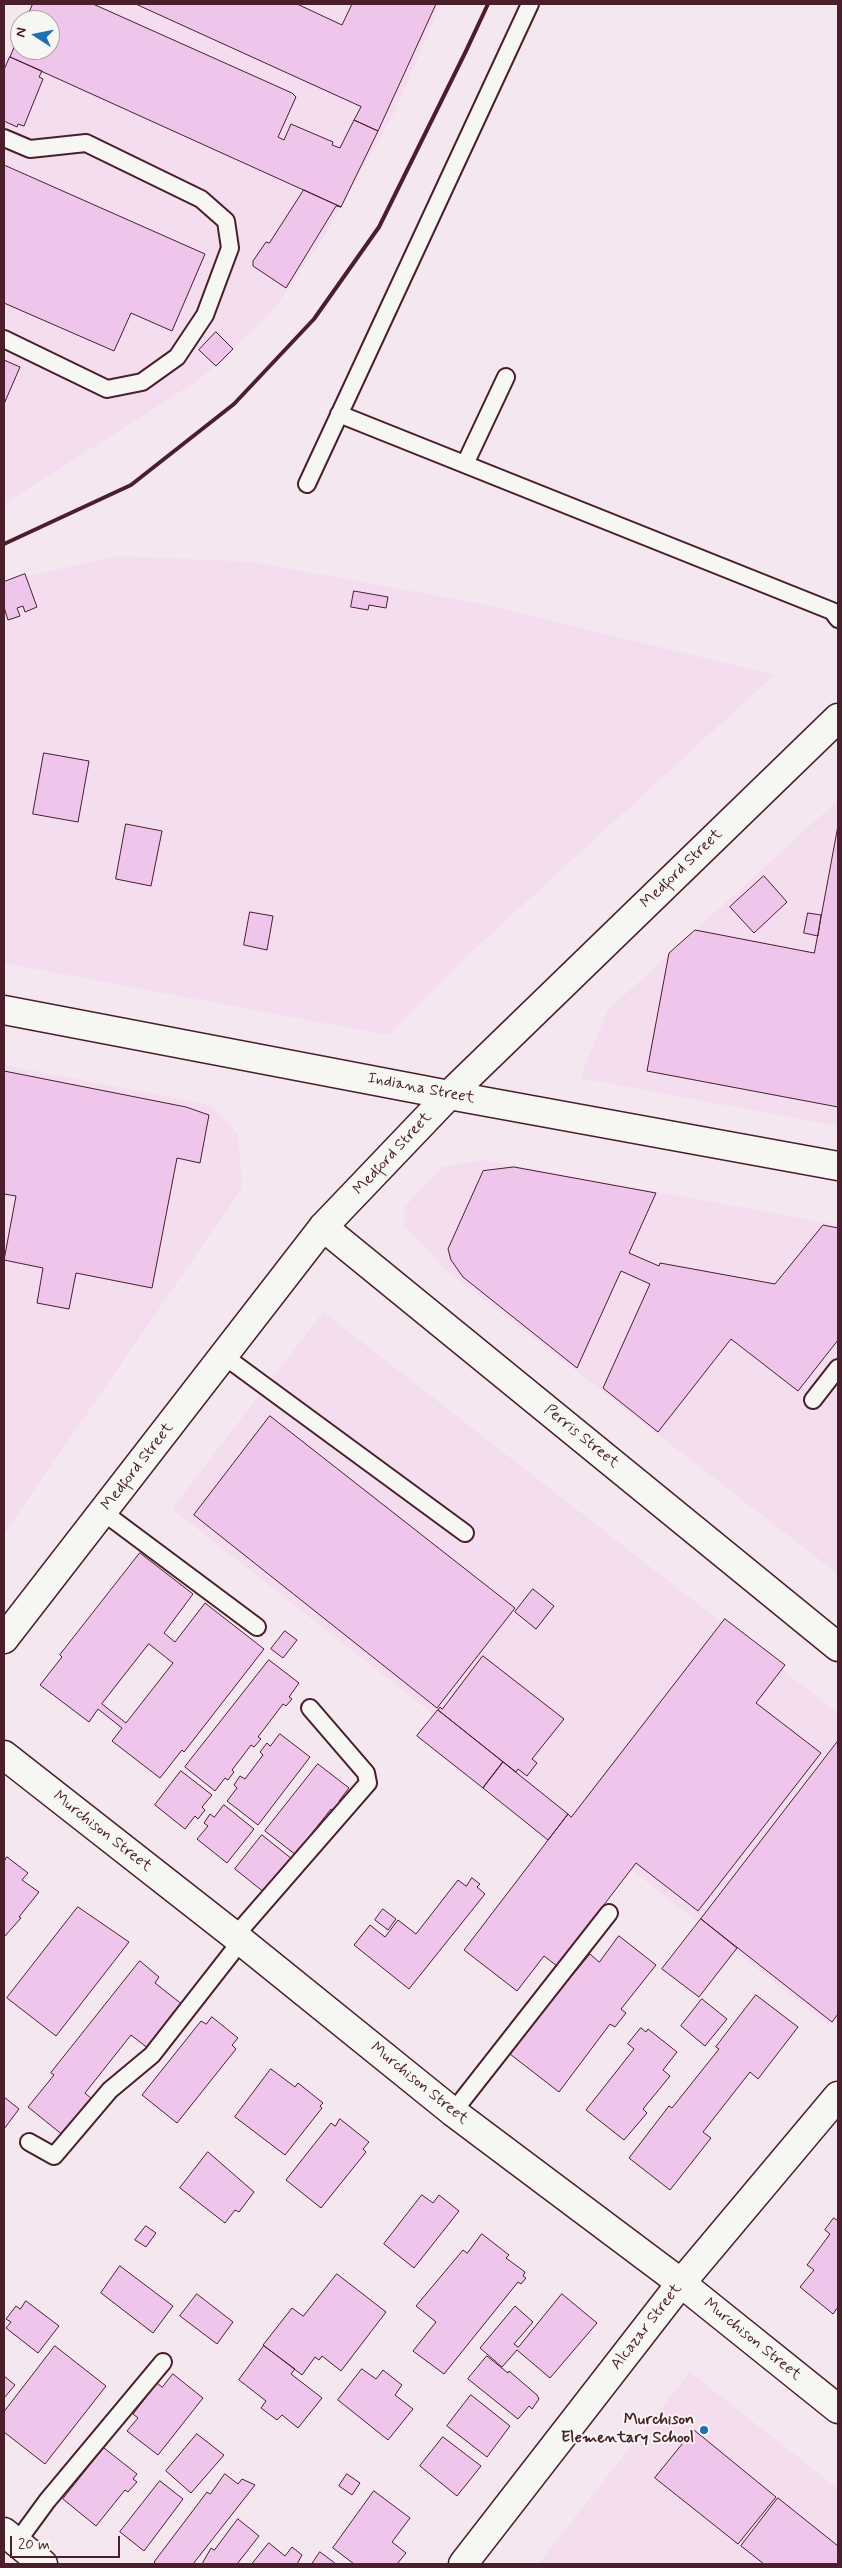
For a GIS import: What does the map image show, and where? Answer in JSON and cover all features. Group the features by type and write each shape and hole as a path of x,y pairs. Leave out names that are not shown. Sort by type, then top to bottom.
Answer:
{"street":[{"name":"Medford Street","path":"4,1639 323,1227 449,1095 838,718"},
{"name":"Indiana Street","path":"4,1010 449,1095 838,1166"},
{"name":"Perris Street","path":"323,1227 838,1647"},
{"name":"Murchison Street","path":"4,1755 238,1938 453,2112 681,2283 838,2409"},
{"name":"Alcazar Street","path":"463,2564 681,2283 838,2096"},
{"path":"10,2537 43,2564"}],"lane":[{"path":"307,484 530,4"},
{"path":"4,138 30,149 86,143 201,199 226,221 230,248 206,314 177,357 142,382 107,389 4,339"},
{"path":"465,464 506,376"},
{"path":"338,414 832,611 838,618"},
{"path":"224,1356 465,1534"},
{"path":"813,1400 838,1368"},
{"path":"102,1512 258,1627"},
{"path":"30,2142 54,2156 110,2090 152,2056 238,1938 368,1783 366,1773 310,1708"},
{"path":"453,2112 609,1913"},
{"path":"10,2537 47,2502 163,2362"}],"shaded area":[{"path":"30,4 441,4 393,115 321,241 271,313 200,379 4,504 4,63 10,49 10,60 60,60 60,10 27,10"},
{"path":"116,556 253,562 487,605 774,675 467,956 388,1035 4,963 4,582"},
{"path":"838,800 838,1126 580,1078 608,1010"},
{"path":"4,1065 210,1105 238,1134 242,1188 4,1534"},
{"path":"484,1160 838,1225 838,1574 442,1267 433,1254 404,1226 404,1208 442,1167"},
{"path":"323,1312 838,1713 838,2015 830,2026 172,1509"},
{"name":"Murchison Elementary School","path":"690,2372 838,2489 838,2564 538,2564"}],"building":[{"path":"33,4 93,4 292,93 296,97 278,137 284,140 291,124 333,142 332,145 340,148 354,120 378,131 341,207 17,60 60,60 60,10 30,10"},
{"path":"136,4 297,4 342,25 352,4 436,4 378,131 354,120 361,107"},
{"path":"10,57 10,60 17,60 42,71 39,77 43,79 24,126 18,124 17,127 4,121 4,70"},
{"path":"4,165 205,254 172,331 131,313 114,351 4,303"},
{"path":"304,190 341,207 336,206 286,288 253,266 253,261 266,242 269,243"},
{"path":"216,332 233,349 216,366 199,350"},
{"path":"4,360 20,367 4,404"},
{"path":"25,574 37,607 25,612 23,606 17,608 20,616 8,620 4,607 4,582"},
{"path":"354,591 388,597 386,608 369,605 368,610 351,607"},
{"path":"44,753 89,761 78,822 33,814"},
{"path":"126,824 162,831 151,886 116,879"},
{"path":"838,826 838,1107 647,1071 669,953 695,930 814,953"},
{"path":"764,876 787,902 754,933 730,907"},
{"path":"250,912 273,916 267,950 244,945"},
{"path":"808,913 821,915 818,936 804,933"},
{"path":"4,1071 186,1107 209,1115 200,1163 177,1158 152,1288 76,1273 69,1309 37,1303 43,1268 4,1260 16,1196 4,1194"},
{"path":"514,1167 656,1193 629,1253 659,1266 660,1263 775,1284 823,1225 838,1228 838,1340 798,1391 731,1339 658,1432 603,1388 650,1284 621,1271 577,1368 463,1277 451,1260 448,1249 483,1171"},
{"path":"270,1416 515,1608 437,1708 194,1515"},
{"path":"140,1553 193,1594 164,1633 175,1642 205,1603 264,1649 184,1752 182,1750 160,1778 112,1741 122,1728 98,1709 89,1722 40,1685 62,1657 60,1655","holes":["149,1644 173,1663 126,1723 102,1704"]},
{"path":"533,1589 554,1606 536,1629 515,1612"},
{"path":"725,1619 785,1665 756,1703 821,1753 698,1911 636,1863 557,1966 544,1956 517,1991 464,1950 568,1814 571,1817"},
{"path":"285,1631 297,1640 283,1658 271,1649"},
{"path":"483,1656 564,1719 532,1759 537,1763 527,1776 518,1769 516,1772 438,1710 440,1707 442,1709"},
{"path":"269,1660 299,1683 289,1697 292,1699 286,1706 283,1704 258,1737 261,1739 254,1747 251,1745 232,1770 234,1772 228,1780 225,1778 215,1791 185,1767"},
{"path":"438,1710 503,1762 483,1788 417,1736"},
{"path":"280,1734 310,1757 258,1825 227,1801 237,1788 234,1785 240,1776 245,1779 263,1755 260,1752 267,1743 270,1746"},
{"path":"838,1741 838,2014 832,2022 701,1919"},
{"path":"503,1762 568,1814 548,1840 483,1788"},
{"path":"318,1764 349,1788 339,1801 342,1803 335,1812 331,1809 312,1833 315,1836 296,1855 265,1831"},
{"path":"181,1771 212,1795 202,1807 205,1810 198,1819 195,1816 185,1829 155,1805"},
{"path":"224,1805 254,1829 227,1863 197,1839 208,1826 204,1823 210,1814 214,1817"},
{"path":"262,1835 292,1859 265,1893 235,1869"},
{"path":"7,1857 28,1873 22,1880 39,1892 19,1917 21,1918 4,1937 4,1862"},
{"path":"472,1878 480,1884 477,1887 485,1894 409,1989 354,1945 370,1925 385,1937 398,1920 416,1934 458,1880 466,1886"},
{"path":"78,1907 129,1942 56,2036 7,1998"},
{"path":"383,1909 396,1919 388,1930 375,1920"},
{"path":"701,1919 737,1948 699,1997 662,1969"},
{"path":"619,1936 656,1965 621,2009 626,2013 615,2027 610,2024 559,2092 510,2054 590,1954 599,1962"},
{"path":"140,1961 159,1977 155,1983 183,2005 149,2049 131,2035 85,2093 93,2100 64,2136 28,2107 54,2075 51,2073"},
{"path":"756,1995 798,2027 758,2079 750,2072 703,2132 711,2138 670,2190 629,2158 669,2106 672,2108 719,2049 716,2047"},
{"path":"702,1999 727,2019 705,2046 681,2026"},
{"path":"212,2017 238,2038 232,2045 236,2049 177,2123 142,2095 201,2021 206,2024"},
{"path":"641,2028 646,2032 648,2029 677,2052 663,2070 670,2076 643,2109 647,2113 624,2140 586,2110 634,2049 628,2044"},
{"path":"271,2069 295,2087 298,2083 323,2103 320,2106 322,2108 285,2155 235,2117"},
{"path":"4,2097 19,2109 4,2129"},
{"path":"340,2119 369,2142 363,2149 366,2152 321,2208 286,2180 331,2123 335,2126"},
{"path":"208,2152 254,2192 239,2212 235,2210 225,2223 180,2188"},
{"path":"422,2195 433,2203 439,2195 459,2211 414,2268 384,2244"},
{"path":"834,2218 838,2221 838,2307 833,2314 800,2287 814,2270 807,2265 830,2234 825,2230"},
{"path":"146,2226 156,2233 146,2247 135,2240"},
{"path":"482,2234 509,2255 506,2258 525,2272 523,2276 526,2278 521,2284 518,2282 444,2374 413,2351 436,2322 416,2306 463,2250 467,2253"},
{"path":"120,2266 173,2306 153,2333 101,2293"},
{"path":"337,2274 386,2312 341,2371 322,2356 319,2360 315,2357 302,2375 263,2345 292,2308 303,2316"},
{"path":"197,2294 233,2322 217,2344 180,2316"},
{"path":"562,2294 597,2323 550,2378 517,2350 502,2367 480,2348 515,2306 533,2322 514,2344 518,2347"},
{"path":"26,2301 59,2326 38,2353 6,2328 11,2322 6,2319 16,2306 20,2309"},
{"path":"55,2346 106,2386 45,2464 4,2432 4,2412"},
{"path":"264,2346 295,2369 291,2374 322,2398 298,2428 282,2415 277,2420 261,2408 266,2401 239,2380"},
{"path":"487,2356 508,2373 509,2371 537,2395 539,2399 532,2409 529,2406 518,2419 468,2379"},
{"path":"362,2369 376,2379 383,2370 402,2385 395,2395 413,2409 388,2440 338,2400"},
{"path":"173,2374 203,2398 158,2455 127,2431 138,2418 133,2414 157,2383 162,2387"},
{"path":"4,2376 15,2385 4,2398"},
{"path":"471,2395 510,2426 487,2457 447,2426"},
{"path":"694,2430 776,2497 738,2544 655,2478"},
{"path":"197,2434 224,2455 191,2493 166,2471"},
{"path":"443,2437 481,2466 457,2496 420,2466"},
{"path":"104,2448 137,2474 133,2479 137,2482 128,2492 125,2490 96,2526 63,2499"},
{"path":"225,2474 238,2484 242,2479 255,2485 193,2564 156,2564 154,2562 207,2492 210,2494"},
{"path":"347,2474 360,2483 352,2495 339,2486"},
{"path":"160,2481 183,2499 144,2551 120,2532"},
{"path":"374,2491 410,2518 392,2542 406,2553 397,2564 354,2564 333,2548"},
{"path":"778,2498 838,2546 838,2564 764,2564 741,2546"},
{"path":"238,2519 259,2536 237,2564 202,2564 211,2548 214,2550"},
{"path":"269,2543 285,2556 292,2547 302,2555 297,2564 252,2564"},
{"path":"320,2552 336,2564 312,2564"}],"railway":[{"path":"4,544 131,485 234,404 314,319 379,227 488,4"}],"place":[{"name":"Murchison Elementary School","path":"704,2430"}]}
